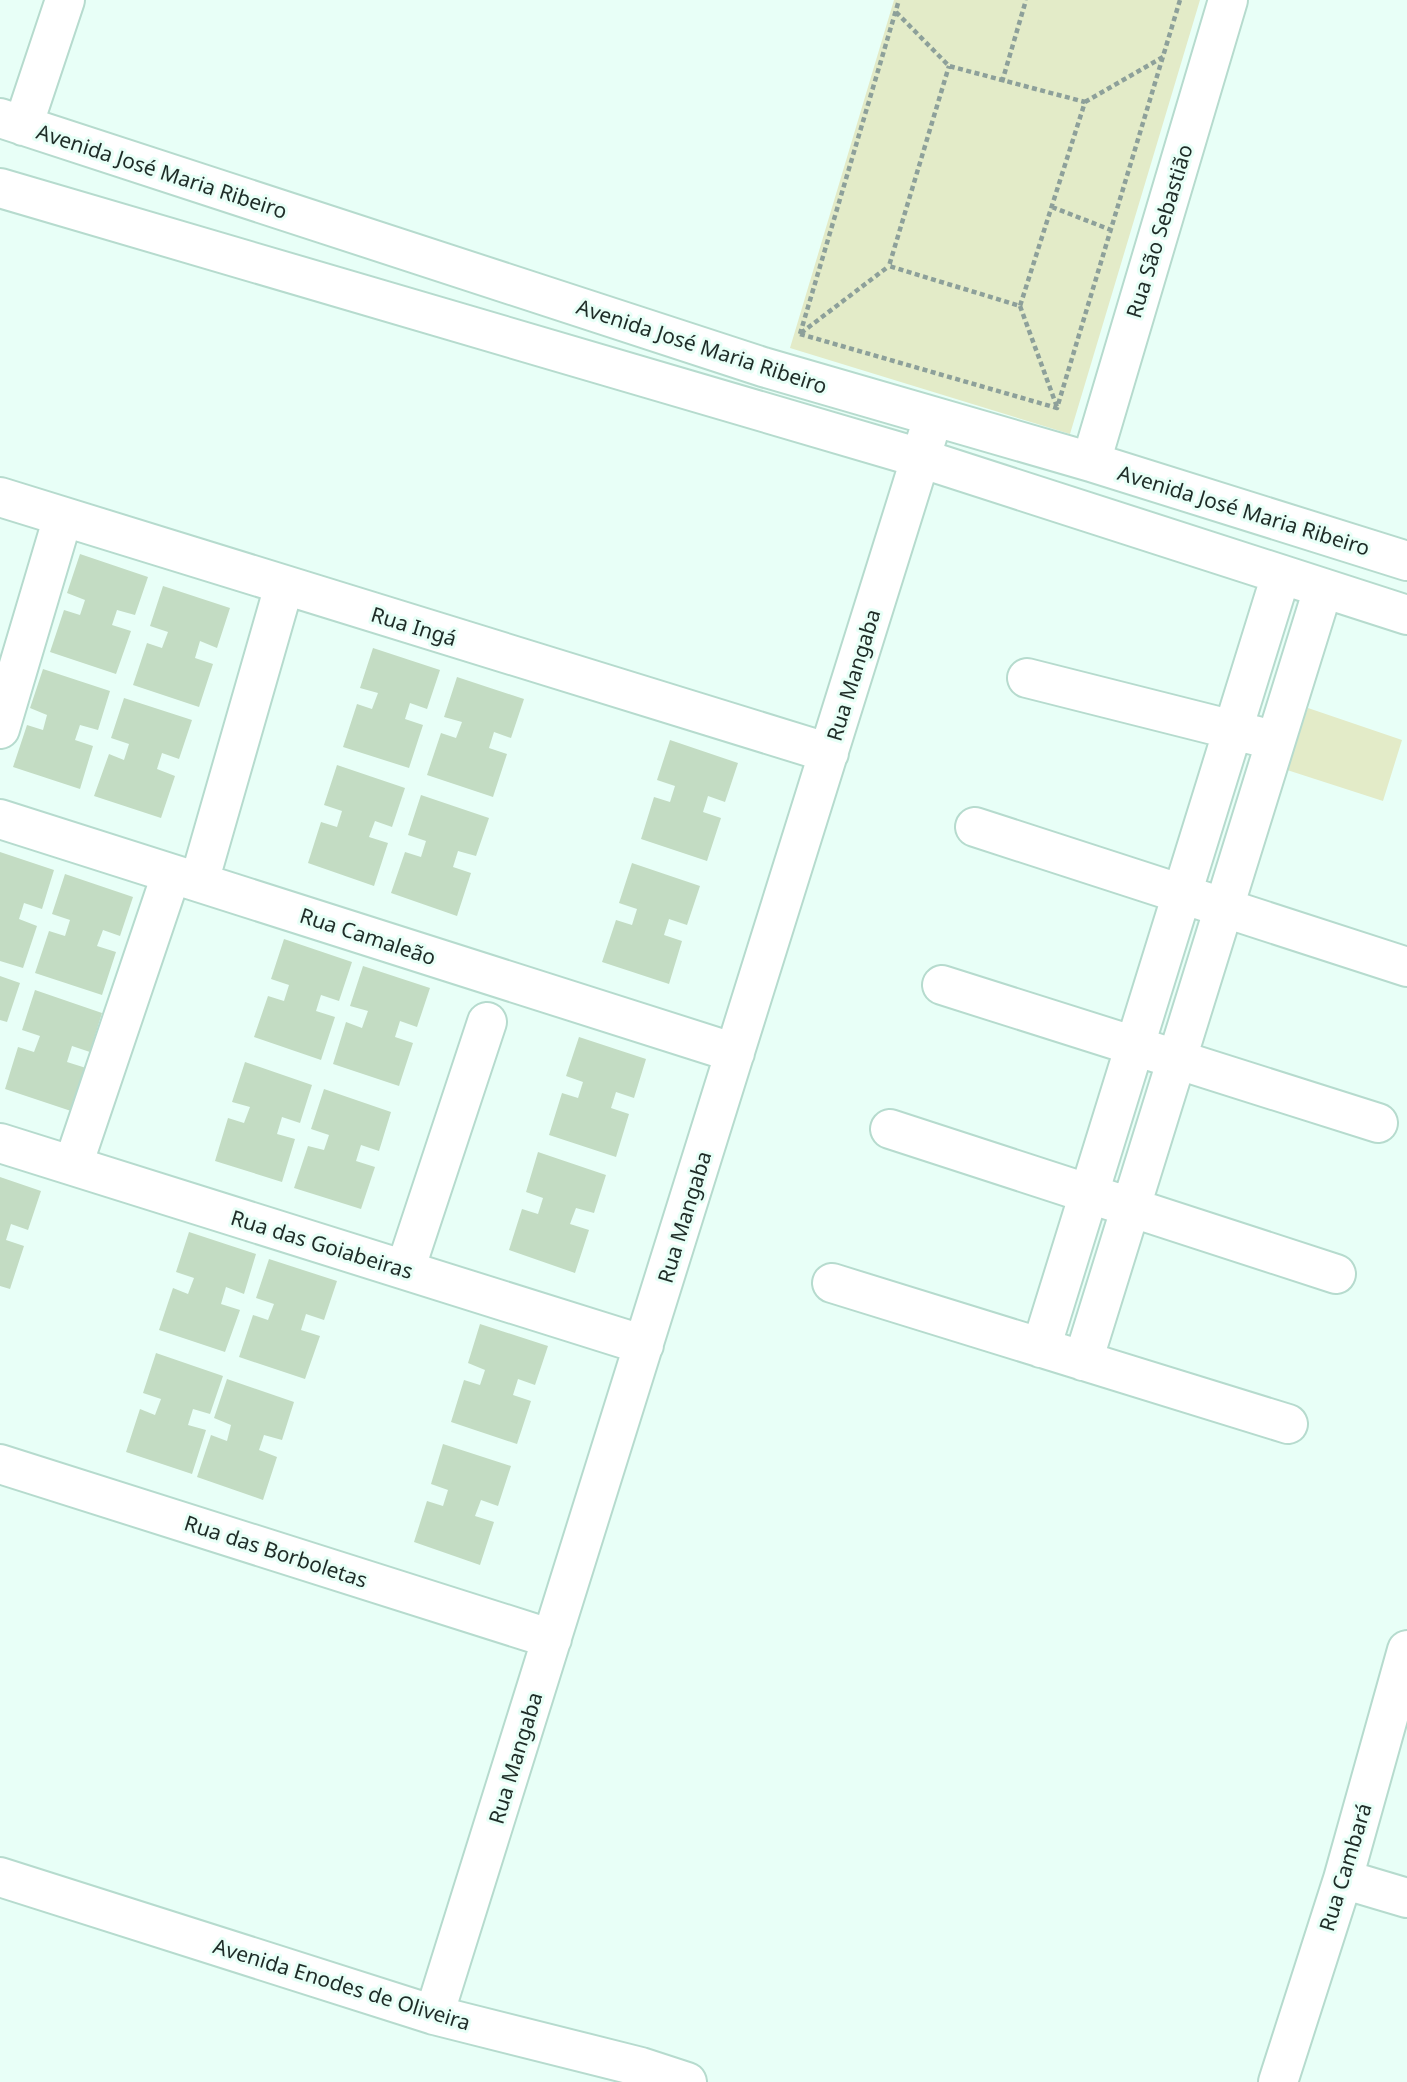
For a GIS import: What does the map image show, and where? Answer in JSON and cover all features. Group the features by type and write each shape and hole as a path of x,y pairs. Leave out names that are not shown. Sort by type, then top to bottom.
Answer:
{"street":[{"path":"12,122 65,0"},
{"name":"Rua São Sebastião","path":"1090,462 1228,0"},
{"name":"Avenida José Maria Ribeiro","path":"12,122 763,367 1090,462 1407,561"},
{"name":"Avenida José Maria Ribeiro","path":"0,188 920,458 1407,615"},
{"name":"Rua Mangaba","path":"434,2015 933,418"},
{"name":"Rua Ingá","path":"0,497 829,752"},
{"path":"0,729 63,517"},
{"path":"1041,1348 1281,575"},
{"path":"74,1165 185,878 284,586"},
{"path":"1083,1361 1323,589"},
{"path":"1027,678 1276,741"},
{"name":"Rua Camaleão","path":"0,819 735,1053"},
{"path":"975,827 1407,967"},
{"path":"942,985 1378,1123"},
{"path":"405,1270 487,1022"},
{"path":"890,1129 1336,1274"},
{"name":"Rua das Goiabeiras","path":"0,1143 643,1345"},
{"path":"832,1283 1288,1424"},
{"name":"Rua das Borboletas","path":"0,1464 552,1639"},
{"name":"Rua Cambará","path":"1278,2082 1343,1879 1407,1650"},
{"name":"Avenida Enodes de Oliveira","path":"0,1877 434,2015 637,2075 687,2082"},
{"path":"1343,1879 1407,1899"}],"path":[{"path":"800,334 899,0"},
{"path":"1002,82 1026,0"},
{"path":"1057,408 1180,0"},
{"path":"896,12 949,66 1085,102"},
{"path":"1057,408 1020,306 1085,102 1163,57"},
{"path":"800,334 889,266 949,66"},
{"path":"1052,207 1111,230"},
{"path":"889,266 1020,306"},
{"path":"800,334 1057,408"}],"green space":[{"path":"894,0 1200,0 1070,434 790,348"},
{"path":"1308,708 1402,740 1383,801 1284,769"}],"building":[{"path":"80,554 148,577 135,615 117,610 112,625 131,631 116,674 50,652 64,610 80,615 85,600 67,593"},
{"path":"163,586 230,608 217,648 200,641 195,658 213,664 199,707 133,685 147,643 162,648 168,632 150,626"},
{"path":"373,648 440,670 427,709 410,703 405,719 423,725 409,768 343,747 357,704 372,709 378,693 360,688"},
{"path":"43,669 110,691 98,730 80,725 75,740 93,746 80,789 13,767 27,725 43,730 47,715 30,708"},
{"path":"457,677 524,699 511,738 494,732 489,748 507,754 493,797 427,775 441,733 456,738 462,722 444,717"},
{"path":"124,698 192,720 179,759 162,753 157,769 175,776 161,818 94,796 109,754 124,760 129,744 111,738"},
{"path":"670,740 738,763 725,802 708,796 703,812 721,818 707,861 641,839 654,797 670,802 675,786 657,780"},
{"path":"337,765 405,788 392,827 375,821 369,837 388,843 374,886 308,863 321,822 337,827 342,811 324,805"},
{"path":"421,795 489,818 476,856 458,851 453,867 471,873 457,916 391,893 405,852 421,857 426,841 408,835"},
{"path":"0,852 54,870 42,909 24,903 19,919 37,926 23,968 0,961"},
{"path":"632,863 700,886 687,925 669,919 664,935 682,941 669,984 602,962 616,920 632,925 637,909 619,903"},
{"path":"65,874 133,897 120,936 103,930 97,946 116,952 102,995 35,973 49,931 65,936 70,920 52,914"},
{"path":"284,939 352,962 339,1001 321,995 316,1011 335,1017 321,1060 254,1037 268,996 284,1001 289,985 271,979"},
{"path":"363,966 430,988 417,1027 400,1021 395,1037 413,1043 399,1086 333,1064 346,1022 362,1028 368,1011 350,1006"},
{"path":"0,976 20,983 7,1022 0,1020"},
{"path":"35,990 102,1013 90,1052 72,1046 67,1062 86,1068 71,1111 5,1089 18,1047 34,1052 40,1036 22,1030"},
{"path":"579,1037 646,1059 634,1098 616,1092 611,1108 629,1114 616,1157 549,1135 562,1093 578,1098 583,1082 566,1076"},
{"path":"245,1062 312,1085 300,1123 282,1117 277,1134 295,1139 282,1182 215,1161 228,1118 244,1123 250,1107 232,1102"},
{"path":"324,1089 391,1112 379,1151 361,1145 356,1161 375,1167 361,1209 294,1188 308,1146 324,1150 329,1135 311,1129"},
{"path":"538,1152 606,1175 594,1213 576,1208 570,1224 589,1230 575,1273 509,1250 522,1209 538,1214 543,1198 526,1192"},
{"path":"0,1177 41,1191 28,1230 11,1224 6,1240 24,1246 10,1289 0,1286"},
{"path":"189,1232 256,1254 244,1294 226,1287 221,1304 240,1310 225,1352 159,1330 173,1288 188,1294 194,1278 176,1272"},
{"path":"269,1259 337,1281 324,1320 306,1314 301,1330 320,1336 305,1379 239,1357 253,1315 268,1320 274,1304 256,1298"},
{"path":"480,1324 548,1346 535,1385 518,1379 513,1395 531,1401 517,1444 451,1422 464,1380 480,1385 485,1370 468,1363"},
{"path":"156,1353 223,1376 210,1414 193,1409 188,1425 206,1430 192,1474 126,1452 140,1409 155,1415 161,1399 143,1393"},
{"path":"227,1379 294,1402 282,1440 264,1435 259,1450 277,1457 263,1500 197,1477 211,1435 227,1441 231,1425 214,1418"},
{"path":"443,1444 511,1466 498,1506 481,1500 475,1516 494,1522 480,1565 414,1542 427,1501 443,1506 448,1490 431,1484"}]}
